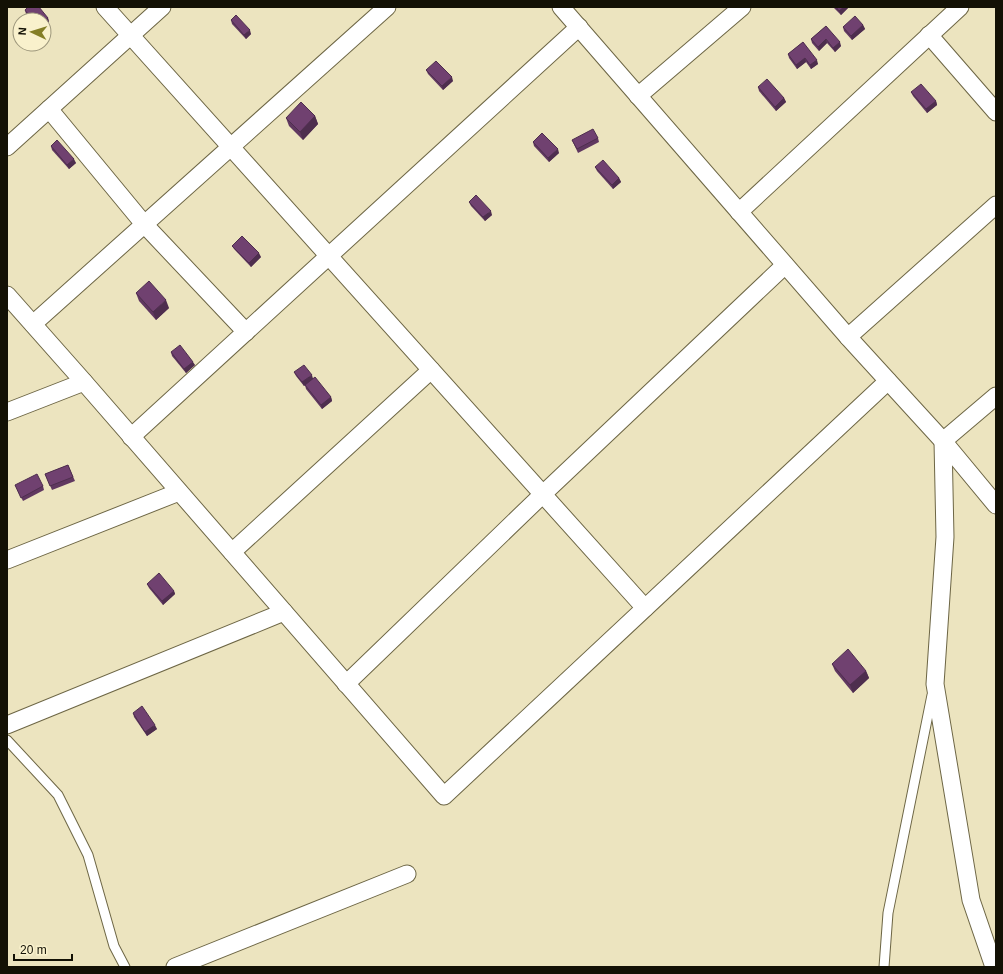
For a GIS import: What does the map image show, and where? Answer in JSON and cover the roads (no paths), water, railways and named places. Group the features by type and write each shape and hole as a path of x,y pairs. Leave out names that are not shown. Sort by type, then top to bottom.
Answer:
{"street":[{"path":"105,7 645,608"},
{"path":"7,146 162,7"},
{"path":"33,324 387,7"},
{"path":"561,7 848,337 943,441 996,505"},
{"path":"638,96 742,7"},
{"path":"739,212 960,7"},
{"path":"131,437 579,27"},
{"path":"929,35 996,112"},
{"path":"49,109 144,224 246,332"},
{"path":"848,337 996,205"},
{"path":"346,684 542,494 785,265"},
{"path":"7,295 444,796 888,381"},
{"path":"232,552 431,370"},
{"path":"7,412 84,382"},
{"path":"943,441 996,396"},
{"path":"943,441 945,537 935,684 971,900 994,967"},
{"path":"7,560 179,492"},
{"path":"7,726 284,612"},
{"path":"175,967 407,874"}],"lane":[{"path":"884,967 888,914 935,684"},
{"path":"7,740 58,794 88,855 114,946 125,967"}]}
